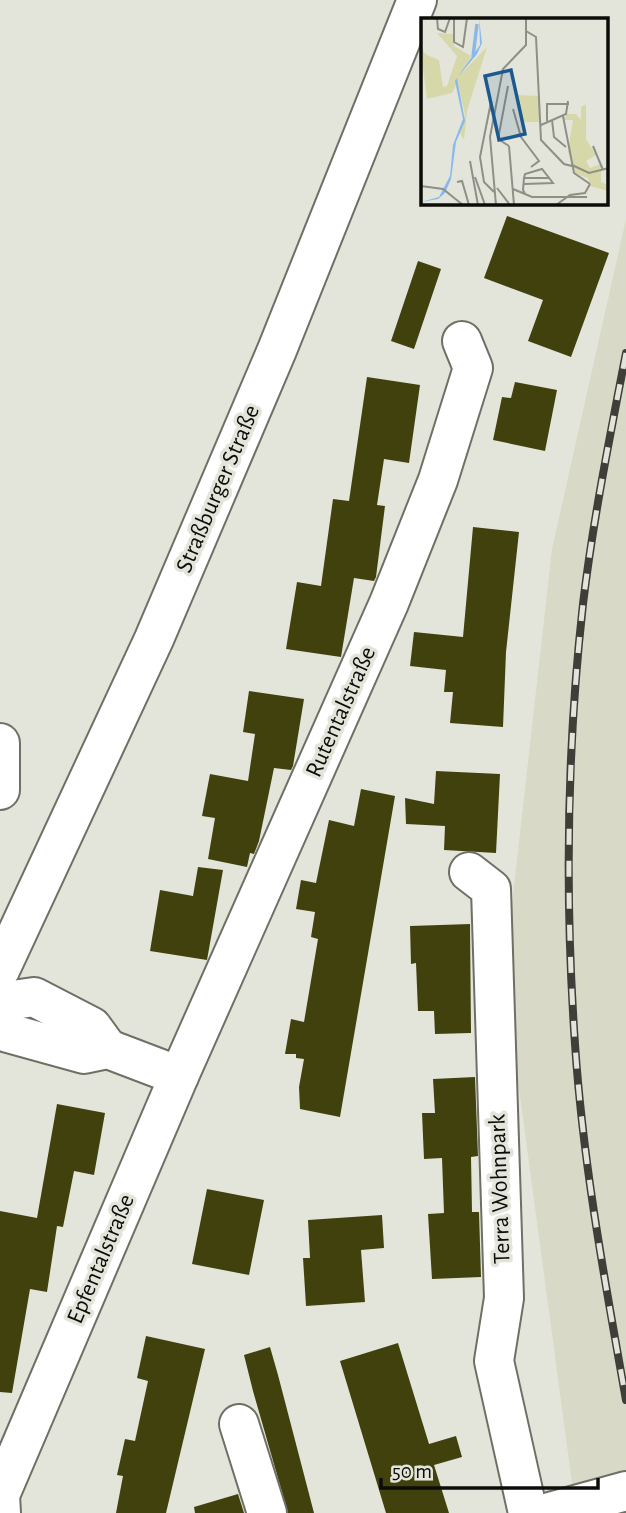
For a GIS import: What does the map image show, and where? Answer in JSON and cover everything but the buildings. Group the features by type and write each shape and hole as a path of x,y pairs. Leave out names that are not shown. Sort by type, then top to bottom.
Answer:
{"street":[{"name":"Straßburger Straße","path":"0,970 159,627 277,350 417,0"},
{"name":"Rutentalstraße","path":"179,1076 389,603 433,492 473,368 463,341"},
{"path":"0,743 0,790"},
{"name":"Terra Wohnpark","path":"469,872 491,889 504,1298 494,1361 528,1513"},
{"path":"0,1002 34,997 92,1027 108,1049"},
{"path":"0,1024 8,1033 84,1054 108,1049 179,1076"},
{"name":"Epfentalstraße","path":"1,1513 0,1495 179,1076"},
{"path":"239,1424 267,1513"},
{"path":"560,1509 626,1491"}],"shaded area":[{"path":"626,219 626,1513 576,1513 504,976 552,549"}],"railway":[{"path":"626,353 583,604 569,824 572,990 583,1134 626,1400"}]}
